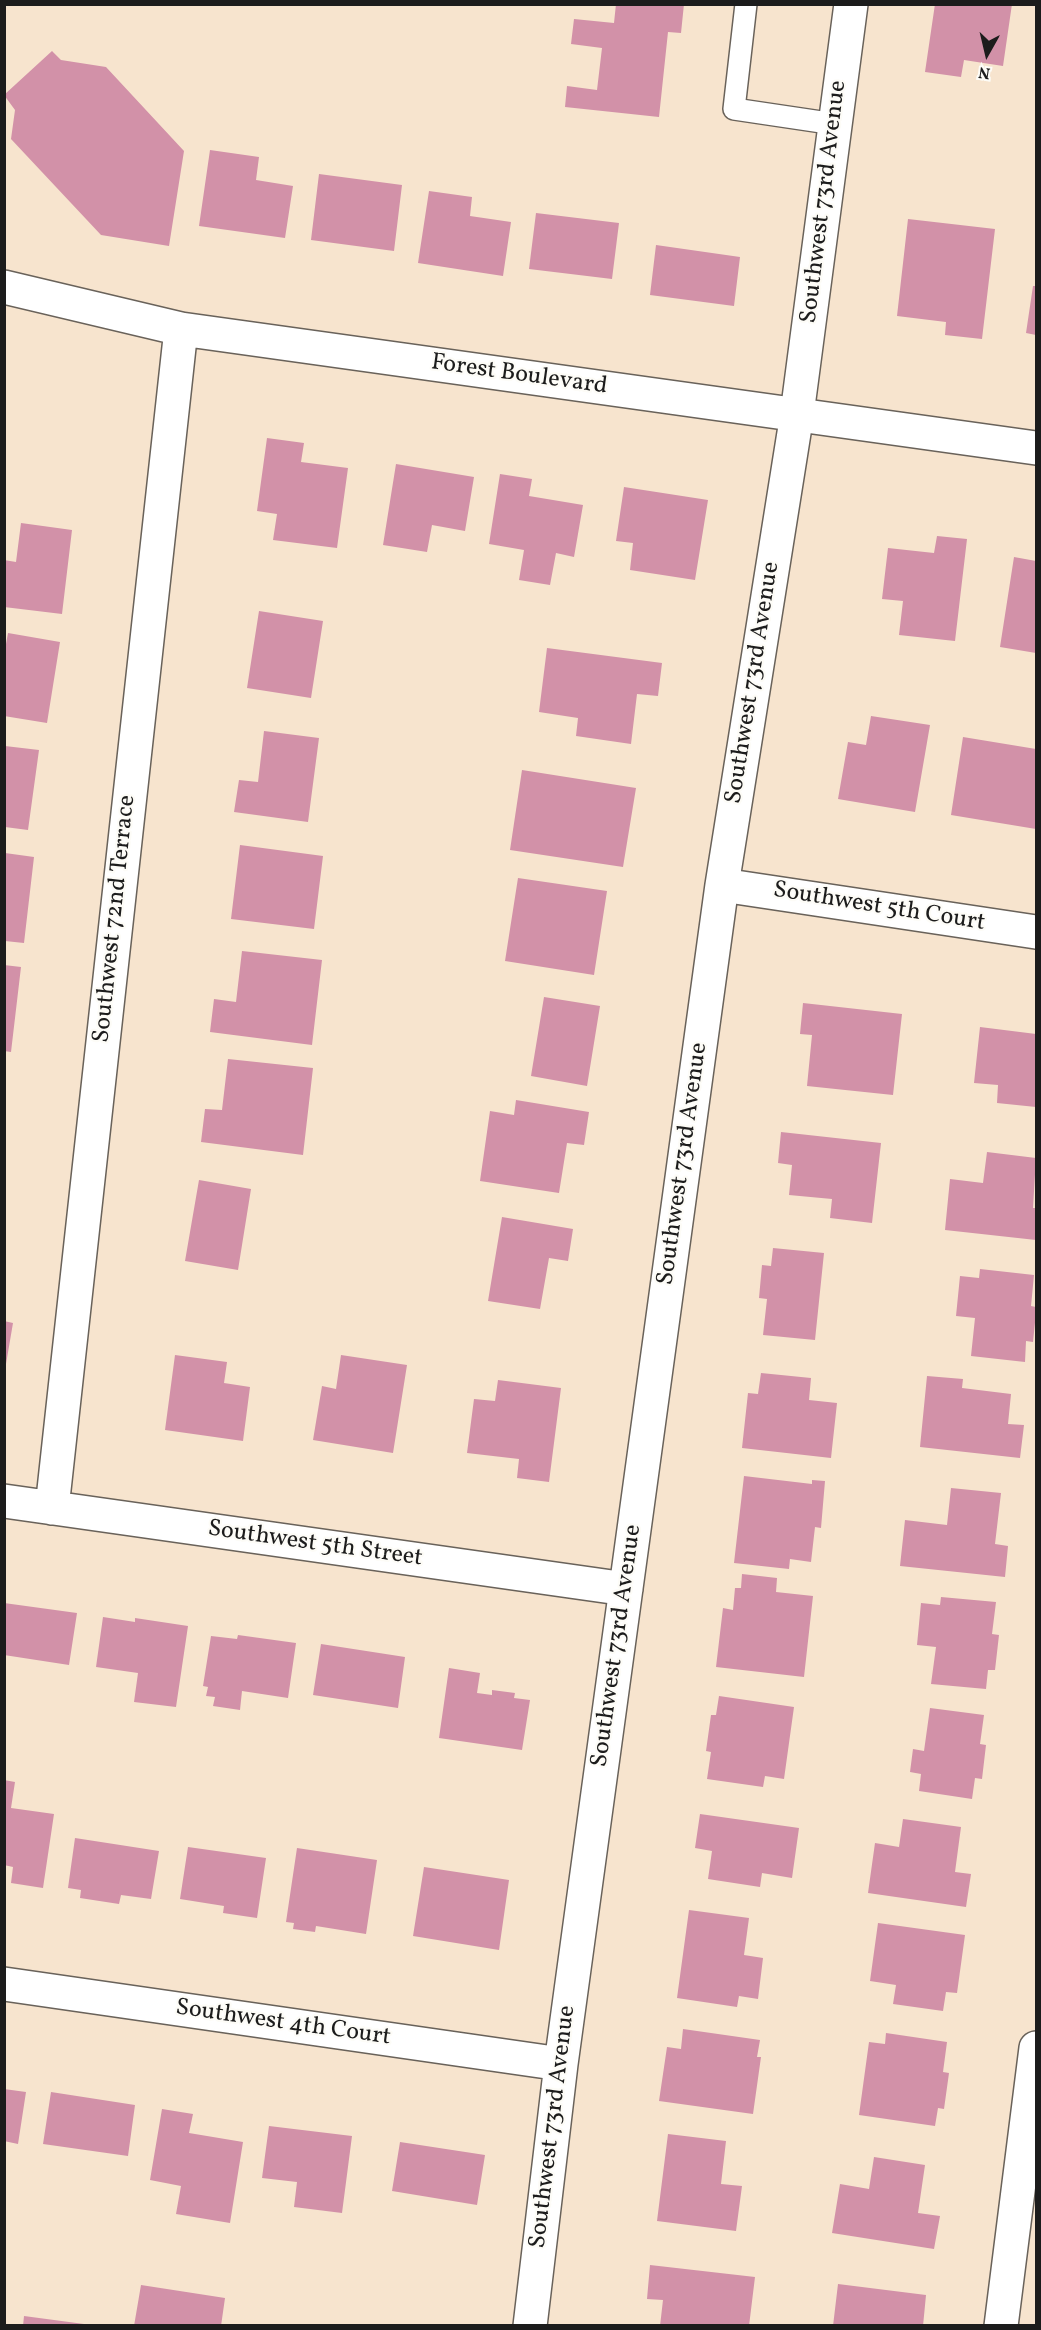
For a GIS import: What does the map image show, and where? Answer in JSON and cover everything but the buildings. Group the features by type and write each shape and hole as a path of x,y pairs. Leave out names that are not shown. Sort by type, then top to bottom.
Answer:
{"street":[{"name":"Southwest 73rd Avenue","path":"530,2325 561,2064 722,885 797,414 851,4"},
{"name":"Forest Boulevard","path":"4,287 181,329 1036,448"},
{"name":"Southwest 72nd Terrace","path":"52,1508 181,329"},
{"name":"Southwest 5th Court","path":"722,885 1036,932"},
{"name":"Southwest 5th Street","path":"4,1501 626,1589"},
{"name":"Southwest 4th Court","path":"4,1984 561,2064"},
{"path":"1001,2325 1036,2048"}],"lane":[{"path":"746,4 734,109 835,124"}]}
